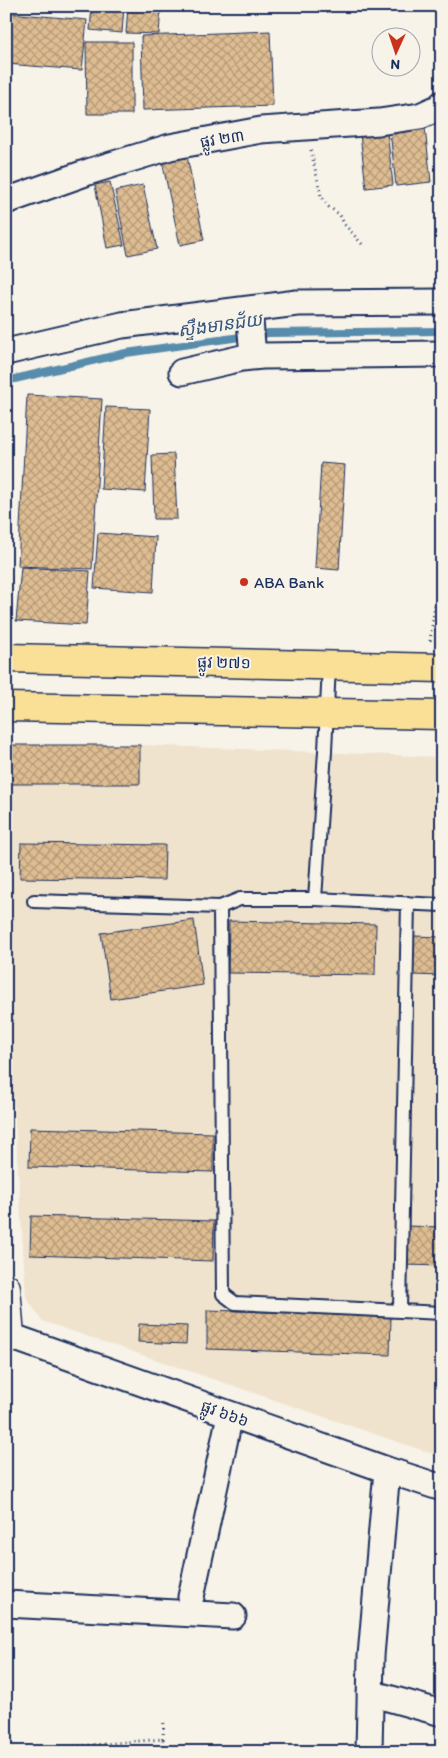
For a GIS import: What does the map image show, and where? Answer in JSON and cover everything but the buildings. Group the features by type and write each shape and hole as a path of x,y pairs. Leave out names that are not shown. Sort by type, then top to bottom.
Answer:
{"main road":[{"name":"ផ្លូវ ២៧១","path":"6,658 434,667"},
{"path":"6,706 442,715"}],"street":[{"name":"ផ្លូវ ២៣","path":"6,201 91,171 170,147 261,130 378,122 420,116 440,107 442,104"},
{"path":"6,352 122,325 249,316 297,303 442,302"},
{"path":"249,316 252,353"},
{"path":"182,372 252,353 442,354"},
{"path":"6,1288 8,1338"},
{"name":"ផ្លូវ ៦៦៦","path":"8,1338 442,1488"},
{"path":"191,1598 230,1414"},
{"path":"369,1752 370,1656 387,1470"},
{"path":"6,1604 234,1616"},
{"path":"370,1692 442,1713"}],"lane":[{"path":"315,899 329,665"},
{"path":"34,901 220,907 240,899 315,899 442,905"},
{"path":"400,1310 408,904"},
{"path":"220,907 223,1294 234,1303 442,1312"}],"path":[{"path":"306,127 321,196 329,207 340,215 344,224 362,244"},
{"path":"434,667 442,553"},
{"path":"164,1719 164,1752"},
{"path":"9,1752 163,1739"}],"shaded area":[{"path":"6,745 140,745 442,757 442,1457 42,1321 26,1297 6,978"}],"waterway":[{"name":"ស្ទឹងមានជ័យ","path":"6,381 126,353 269,333 442,331"}],"place":[{"name":"ABA Bank","path":"244,582"}]}
